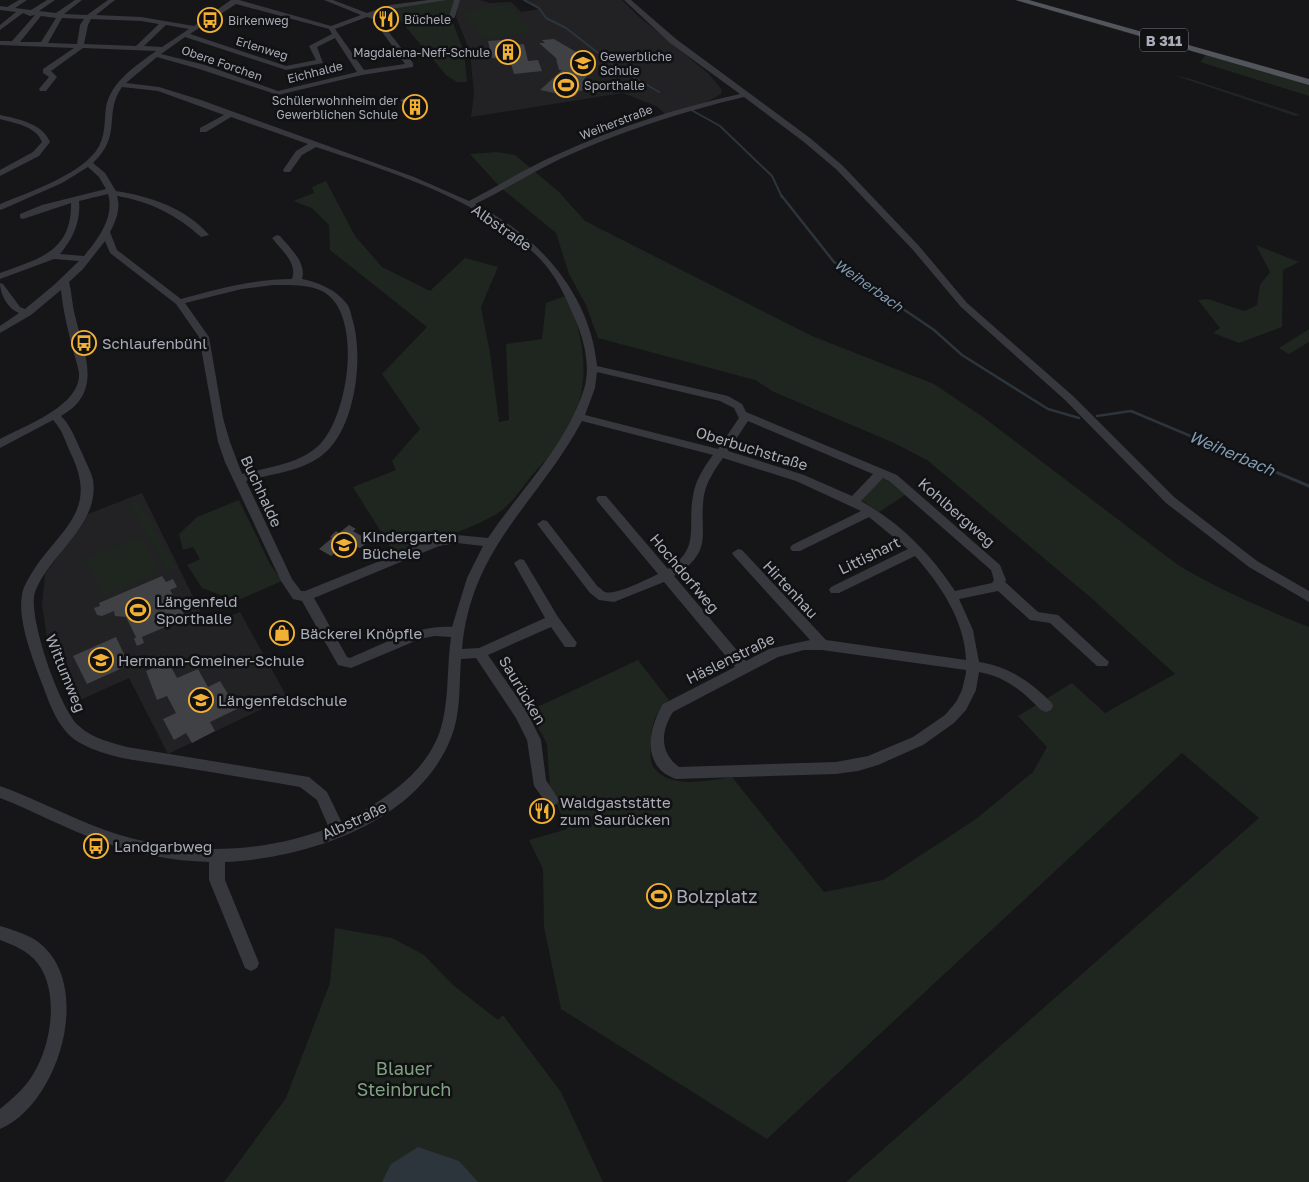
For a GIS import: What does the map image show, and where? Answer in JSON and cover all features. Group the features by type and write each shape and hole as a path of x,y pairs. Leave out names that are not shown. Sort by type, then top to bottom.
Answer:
{"main road":[{"name":"B 311","path":"1019,0 1309,82"}],"street":[{"path":"2,9 24,0"},
{"path":"14,44 34,14 52,0"},
{"path":"43,45 58,16 79,0"},
{"path":"43,88 53,77 46,71 80,47 82,31 89,17 112,0"},
{"path":"327,0 368,15 380,24 410,65 362,73"},
{"path":"0,207 43,188 87,164 105,144 110,102 120,85 166,49 235,1 334,32 368,15 406,2 444,0"},
{"path":"452,17 457,0"},
{"path":"627,0 673,40 807,140 860,187 916,248 964,305 1075,404 1170,500 1210,533 1253,564 1309,597"},
{"path":"2,9 58,16 141,19 196,28"},
{"path":"0,28 20,12"},
{"path":"137,49 164,23"},
{"name":"Erlenweg","path":"186,35 286,68 320,61 313,46 334,32"},
{"name":"Eichhalde","path":"278,93 362,73 334,32"},
{"path":"0,44 166,49"},
{"name":"Obere Forchen","path":"158,55 202,66 278,93"},
{"path":"724,100 729,91 727,81"},
{"name":"Albstraße","path":"0,792 104,837 136,846 176,853 217,856 272,850 314,839 338,830 392,803 414,784 432,761 449,725 457,632 466,598 490,542 565,444 579,417 590,388 592,368 587,338 579,311 570,293 544,259 517,234 494,218 466,202 231,114 159,89 120,85"},
{"name":"Weiherstraße","path":"466,202 488,194 534,169 605,138 674,114 745,95"},
{"path":"202,130 231,114"},
{"path":"0,117 33,129 45,139 44,147 36,154 0,173"},
{"path":"287,170 299,153 315,144"},
{"path":"0,160 11,168"},
{"path":"0,330 41,304 65,283 106,232 116,206 112,192 96,168 87,164"},
{"name":"Weiherstraße","path":"466,202 500,187"},
{"path":"23,216 45,207 112,192 159,205 180,215 204,235"},
{"path":"488,194 486,206 494,218"},
{"path":"116,206 136,198"},
{"path":"52,256 72,226 76,211 76,199"},
{"path":"0,276 52,256 87,257 113,250 106,232"},
{"path":"277,238 293,257 299,273 296,282"},
{"name":"Buchhalde","path":"113,250 179,302 204,337 218,418 238,479 287,581 296,596 306,596"},
{"path":"179,302 271,280 296,282 326,291 345,307 351,331 352,368 344,406 327,444 312,457 288,467 238,479"},
{"path":"0,444 55,416 72,403 83,386 84,372 67,306 65,283"},
{"path":"2,291 18,309 28,313"},
{"path":"41,304 50,302 67,306"},
{"name":"Kohlbergweg","path":"592,368 735,402 744,415 893,478 996,568 999,575 999,584 1035,617 1053,618 1102,662"},
{"path":"542,524 594,590 603,597 614,597 665,575 687,563 694,555 699,534 699,491 721,453 743,421 744,415"},
{"name":"Wittumweg","path":"55,416 64,427 84,469 88,495 79,519 40,570 27,600 30,625 56,702 66,722 80,736 103,746 127,752 304,781 322,796 338,830"},
{"name":"Oberbuchstraße","path":"579,417 721,453 788,474 869,511 894,529 937,573 952,596 970,640 973,666 965,699 950,721 923,739 874,760 841,767 676,773"},
{"path":"852,502 881,474"},
{"name":"Hochdorfweg","path":"602,499 744,668"},
{"path":"796,548 860,518 869,511"},
{"path":"457,632 434,631 417,635 352,663 344,661 306,596 437,542 457,539 490,542"},
{"name":"Littishart","path":"835,590 916,550"},
{"name":"Hirtenhau","path":"738,553 822,646"},
{"path":"520,563 553,620 570,643"},
{"path":"952,596 992,588 999,584"},
{"name":"Saurücken","path":"455,654 480,653 553,620"},
{"name":"Häslenstraße","path":"676,773 662,763 658,756 657,733 660,718 674,703 781,650 804,645 822,646 973,666"},
{"name":"Saurücken","path":"480,653 521,714 534,740 539,782 552,800"},
{"path":"973,666 1005,672 1015,677 1046,706"},
{"path":"217,856 217,880 251,962"},
{"path":"0,933 26,943 36,950 52,971 59,995 59,1020 53,1049 42,1077 11,1112 0,1120"}],"shaded area":[{"name":"Gewerbliche Schule","path":"459,0 480,0 489,3 511,2 521,12 540,9 525,0 622,0 637,15 709,74 722,90 721,94 709,101 666,115 658,107 623,93 471,117 474,94 470,52 456,17"},
{"path":"142,493 207,625 240,612 287,697 168,754 129,678 71,704 48,645 42,604 45,574 88,514"},
{"path":"418,1147 459,1161 478,1182 382,1182 391,1164"}],"green space":[{"path":"439,0 455,0 451,18 464,52 467,82 457,82 446,75 390,8"},
{"path":"1011,0 1309,83 1309,96 1200,62 1206,55"},
{"path":"509,4 532,32 484,40 462,11"},
{"path":"1173,75 1191,79 1301,115 1295,116"},
{"path":"497,152 515,155 559,192 585,221 812,336 934,384 983,417 1178,565 1242,599 1309,627 1309,1182 846,1182 1259,818 1182,753 767,1139 561,1009 544,927 543,869 529,840 567,829 550,787 547,744 529,711 638,660 669,700 655,718 652,729 651,762 654,768 670,779 680,781 691,782 732,777 824,892 883,880 976,819 1033,772 1047,747 1018,716 1072,683 1105,713 1175,674 1089,596 927,460 894,443 774,392 755,380 598,338 586,305 569,274 556,233 500,187 470,154"},
{"path":"326,181 355,236 382,267 430,291 465,258 498,267 481,307 490,353 499,422 509,420 506,344 542,339 546,303 568,295 583,352 584,370 582,387 571,423 561,441 514,498 501,511 490,518 464,530 395,554 353,487 396,470 392,461 420,429 382,374 427,327 330,250 329,225 312,208 293,201 314,193 312,187"},
{"path":"1256,245 1299,262 1283,270 1282,327 1239,343 1213,333 1220,328 1198,300 1208,299 1244,311 1257,305 1260,285 1270,272"},
{"path":"1309,329 1309,342 1289,354 1279,348"},
{"path":"880,479 886,479 905,495 879,512 861,500"},
{"path":"239,500 270,564 282,581 236,601 202,588 187,565 200,559 193,547 183,550 179,534 197,517"},
{"path":"139,501 176,568 168,572 130,504"},
{"path":"141,536 161,572 104,596 85,559"},
{"name":"Blauer Steinbruch","path":"335,928 392,938 424,955 453,985 498,1020 503,1015 561,1092 603,1182 224,1182 286,1098 330,983"}],"building":[{"path":"554,39 588,59 594,69 584,79 590,80 586,84 590,89 579,91 575,96 566,97 540,90 562,70 559,70 556,58 539,43 545,43 542,40"},
{"path":"502,40 504,46 524,44 528,61 538,60 542,71 514,74 509,57 492,58 488,41"},
{"name":"Schülerwohnheim der Gewerblichen Schule","path":"409,97 421,100 423,106 417,114 400,100"},
{"name":"Kindergarten Büchele","path":"349,525 356,529 353,531 365,538 362,540 367,543 360,548 357,547 350,553 347,551 343,555 337,551 331,556 319,549 332,538 330,537 336,531 339,533"},
{"name":"Längenfeld Sporthalle","path":"162,576 166,582 173,579 177,587 170,590 186,618 142,637 144,643 137,646 134,639 136,637 126,617 115,616 114,611 102,616 97,615 94,608 100,606 99,603"},
{"name":"Hermann-Gmeiner-Schule","path":"116,637 129,665 87,684 73,656"},
{"name":"Längenfeldschule","path":"168,661 177,678 198,669 208,687 220,681 237,709 210,722 215,731 192,743 186,733 174,740 163,719 176,713 167,696 157,700 146,671"}],"waterway":[{"name":"Weiherbach","path":"524,0 539,8 546,18 566,28 615,66 659,92"},
{"name":"Weiherbach","path":"693,111 720,126 772,176 781,195"},
{"name":"Weiherbach","path":"781,195 834,262 934,330 962,355 1048,409 1079,418"},
{"name":"Weiherbach","path":"1097,416 1131,411 1219,448"},
{"name":"Weiherbach","path":"1216,447 1309,486"}],"place":[{"name":"Büchele","path":"386,19"},
{"name":"Birkenweg","path":"210,20"},
{"name":"Magdalena-Neff-Schule","path":"508,52"},
{"name":"Gewerbliche Schule","path":"583,63"},
{"name":"Sporthalle","path":"566,85"},
{"name":"Schülerwohnheim der Gewerblichen Schule","path":"415,107"},
{"name":"Schlaufenbühl","path":"84,343"},
{"name":"Kindergarten Büchele","path":"344,545"},
{"name":"Längenfeld Sporthalle","path":"138,610"},
{"name":"Bäckerei Knöpfle","path":"282,633"},
{"name":"Hermann-Gmeiner-Schule","path":"101,660"},
{"name":"Längenfeldschule","path":"201,700"},
{"name":"Waldgaststätte zum Saurücken","path":"542,811"},
{"name":"Landgarbweg","path":"96,846"},
{"name":"Bolzplatz","path":"659,896"}]}
